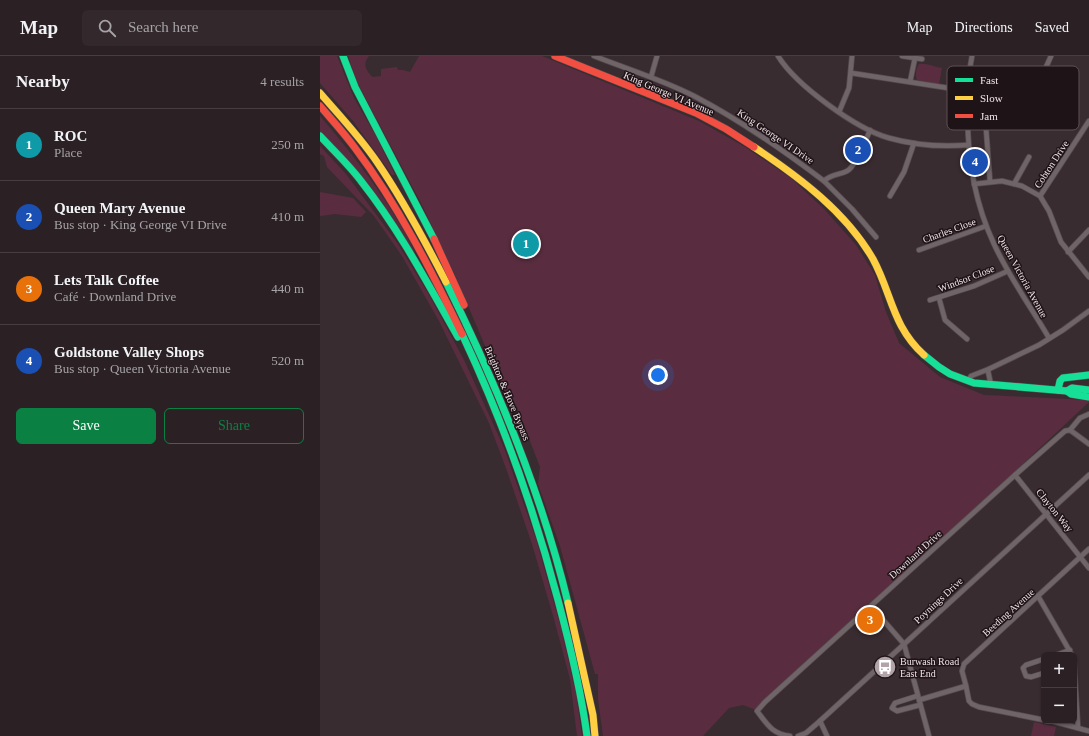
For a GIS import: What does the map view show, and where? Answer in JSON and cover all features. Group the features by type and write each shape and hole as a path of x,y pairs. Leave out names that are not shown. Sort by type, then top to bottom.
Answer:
{"main road":[{"path":"343,56 358,93 402,175 443,258 464,305 475,341"},
{"name":"King George VI Avenue","path":"555,56 676,104 711,121 757,148 803,182 854,232 870,254 882,277 897,318 914,345 922,354 940,368 968,381 991,385 1067,391 1071,394 1089,397"},
{"name":"Brighton & Hove Bypass","path":"320,93 377,163 418,230 459,307 475,341 518,443 541,506 556,556 593,715 595,736"},
{"name":"Brighton & Hove Bypass","path":"320,106 359,153 411,234 451,311 482,378 512,453 548,558 569,644 584,714 587,736"},
{"path":"320,136 343,159 393,225 409,250 482,378"},
{"path":"1058,390 1060,382 1063,378 1089,376"},
{"name":"King George VI Avenue","path":"1067,391 1072,388 1089,390"}],"street":[{"name":"King George VI Drive","path":"594,56 651,77 694,96 739,121 779,146 824,181 852,209 876,237"},
{"path":"651,77 657,56"},
{"path":"778,56 788,70 806,88 839,112 870,130 889,138 914,143 952,146 968,145"},
{"path":"839,112 847,93 851,73 852,56"},
{"path":"902,56 922,59"},
{"name":"Queen Victoria Avenue","path":"971,66 972,56"},
{"path":"1046,66 1051,56"},
{"path":"910,82 915,58"},
{"path":"851,73 947,88"},
{"name":"Cobton Drive","path":"1040,196 1089,121"},
{"path":"824,181 829,177 843,173 850,169 870,130"},
{"name":"Queen Victoria Avenue","path":"968,130 968,145 974,184 986,226 1008,271 1049,338"},
{"path":"986,130 990,181"},
{"path":"890,196 904,172 914,143"},
{"path":"1014,184 1029,157"},
{"path":"974,184 990,181 1002,181 1022,186 1040,196 1049,211 1061,242 1089,277"},
{"name":"Charles Close","path":"919,250 986,226"},
{"path":"1068,252 1089,230"},
{"name":"Windsor Close","path":"930,300 974,286 1008,271"},
{"path":"939,298 945,320 967,339"},
{"path":"968,381 971,376 1029,350 1089,311"},
{"path":"989,368 988,371 991,385"},
{"name":"Downland Drive","path":"782,736 772,730 757,711 1015,475 1065,432 1070,430 1080,418 1089,414"},
{"path":"1070,430 1089,444"},
{"name":"Clayton Way","path":"1015,475 1089,568"},
{"name":"Poynings Drive","path":"798,736 806,733 820,721 1089,475"},
{"name":"Beeding Avenue","path":"966,686 962,671 964,664 1089,549"},
{"path":"1038,596 1070,652"},
{"path":"871,606 904,644 929,736"},
{"path":"1041,660 1026,665 1024,668 1026,676 1030,677 1041,674"},
{"path":"919,700 897,711 892,708 895,703 919,700 966,686 969,701 972,704 979,707 1041,719"},
{"path":"1076,688 1078,728"},
{"path":"820,721 827,736"},
{"path":"1063,724 1089,731"},
{"path":"806,733 811,736"},
{"path":"782,736 790,736"}],"shaded area":[{"path":"320,56 337,56 354,98 376,136 395,175 392,175 353,121 320,83"},
{"path":"348,56 369,56 365,65 368,72 373,77 381,76 381,69 397,67 398,70 410,72 419,56 542,56 699,121 745,147 792,179 825,210 856,245 875,275 886,312 899,343 940,377 984,395 1089,400 1089,402 759,711 743,705 729,708 703,736 603,736 598,699 598,674 595,674 560,546 538,484 540,467 517,407 505,393 456,277 422,205 357,82"},
{"path":"919,64 942,68 939,84 917,80 916,72"},
{"path":"320,116 372,181 395,216 415,252 413,252 320,132"},
{"path":"320,146 346,174 398,244 429,295 464,360 504,448 536,539 561,628 576,694 582,736 577,736 570,679 532,544 489,423 439,321 402,256 374,216 327,167 324,156 320,154"},
{"path":"320,192 353,198 366,212 361,217 335,214 320,216"},
{"path":"1034,722 1056,727 1054,736 1031,736"}],"traffic: fast":[{"path":"343,56 355,87 434,239"},
{"path":"320,136 356,175 375,199 412,257 458,337"},
{"path":"446,282 483,360 516,439 545,520 568,603"},
{"path":"462,334 504,432 528,498 549,566 571,651 582,702 587,736"},
{"path":"924,355 950,374 974,383 1067,391 1071,394 1089,397"},
{"path":"1058,390 1060,381 1063,378 1089,375"},
{"path":"1067,391 1072,388 1089,390"}],"traffic: slow":[{"path":"320,93 357,135 377,162 396,191 446,282"},
{"path":"754,147 804,183 849,226 873,259 905,333 924,355"},
{"path":"568,603 593,715 595,736"}],"traffic: jam":[{"path":"555,56 696,113 726,129 754,147"},
{"path":"320,106 351,142 386,192 426,262 462,334"},
{"path":"434,239 464,305"}],"place":[{"name":"Queen Mary Avenue","path":"858,150"},
{"name":"Goldstone Valley Shops","path":"975,162"},
{"name":"ROC","path":"526,244"},
{"name":"Lets Talk Coffee","path":"870,620"},
{"name":"Burwash Road East End","path":"885,667"}]}
